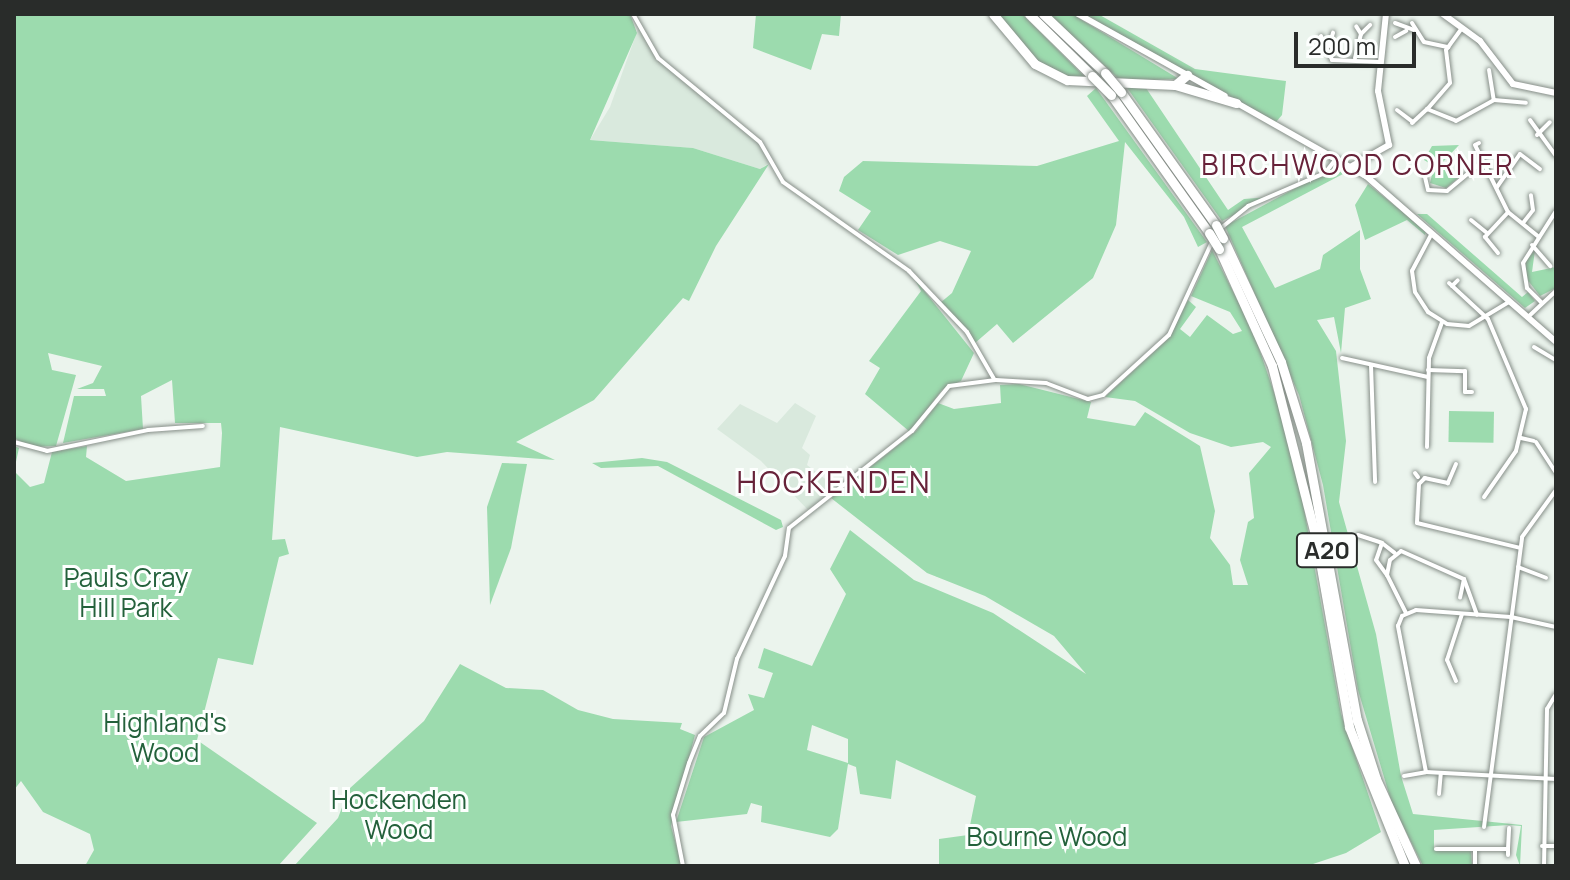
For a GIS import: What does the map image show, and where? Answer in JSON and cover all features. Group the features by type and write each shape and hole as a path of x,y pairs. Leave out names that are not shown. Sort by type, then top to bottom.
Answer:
{"highway":[{"path":"993,14 1035,64 1067,80 1175,85 1236,103"},
{"name":"A20","path":"1029,14 1092,76 1116,93 1213,229 1219,249 1272,366 1316,539 1349,727 1405,865"},
{"name":"A20","path":"1043,14 1105,73 1151,145 1223,238 1285,376 1306,443 1357,720 1416,866"},
{"path":"1175,85 1187,75"}],"main road":[{"path":"1078,14 1358,171 1556,342"},
{"path":"1350,167 1389,145 1379,62 1386,14"},
{"path":"1443,14 1489,51 1513,84 1556,93"},
{"path":"1358,171 1362,160"}],"street":[{"path":"633,14 658,58 750,132 783,182 909,271 967,332 984,370 996,380"},
{"path":"1395,23 1406,31"},
{"path":"1355,58 1361,34 1370,25"},
{"path":"1356,26 1361,34"},
{"path":"1395,37 1413,27 1424,42 1448,47"},
{"path":"1397,110 1412,122 1451,80 1448,47 1462,28"},
{"path":"1329,46 1333,33"},
{"path":"1321,36 1329,46 1332,60 1355,58 1379,62"},
{"path":"1486,72 1494,100"},
{"path":"1427,109 1462,121 1494,100 1526,103"},
{"path":"1530,120 1537,135 1556,156"},
{"path":"1537,135 1550,122"},
{"path":"1475,143 1508,212 1539,237"},
{"path":"1497,187 1520,154 1540,169"},
{"path":"683,866 673,815 702,734 724,713 749,626 785,556 789,528 912,431 942,390 996,380 1046,383 1088,399 1103,395 1169,335 1227,220 1325,173 1336,159"},
{"path":"1425,177 1428,190 1447,191 1482,162"},
{"path":"1523,223 1533,210 1531,195"},
{"path":"1541,302 1522,270 1532,245 1556,211"},
{"path":"1498,253 1485,241 1487,233 1508,212"},
{"path":"1471,220 1487,233"},
{"path":"1432,233 1416,256 1412,278 1418,300 1442,322 1469,326 1488,319 1509,302"},
{"path":"1532,245 1550,266"},
{"path":"1458,280 1451,285 1488,319 1524,401 1521,438 1484,497"},
{"path":"1528,317 1556,291"},
{"path":"1427,447 1428,370 1442,322"},
{"path":"1534,347 1556,360"},
{"path":"1342,358 1428,377"},
{"path":"1371,365 1375,482"},
{"path":"982,381 984,370"},
{"path":"1428,370 1465,371 1465,392 1472,392"},
{"path":"14,442 47,451 148,430 203,426"},
{"path":"1521,438 1535,441 1556,473"},
{"path":"1456,464 1448,483 1417,475 1417,523 1520,548"},
{"path":"1419,484 1425,478"},
{"path":"1484,827 1520,548 1556,490"},
{"path":"1358,535 1382,543 1395,553 1410,551 1464,579 1477,615"},
{"path":"1382,543 1376,560 1406,613"},
{"path":"1387,575 1395,553"},
{"path":"1518,567 1546,578"},
{"path":"1460,598 1464,579"},
{"path":"1406,613 1511,617 1556,627"},
{"path":"1406,613 1398,626 1426,772"},
{"path":"1456,681 1447,660 1462,614"},
{"path":"1544,866 1547,709 1556,694"},
{"path":"1404,776 1426,772 1489,778 1556,779"},
{"path":"1439,794 1441,773"},
{"path":"1436,849 1508,852 1509,828"},
{"path":"1542,846 1556,846"},
{"path":"1475,849 1475,866"}],"shaded area":[{"path":"638,29 658,59 759,142 769,163 760,169 693,148 590,140 610,107"},
{"path":"795,403 816,416 802,448 810,455 807,465 837,488 808,510 761,461 717,429 740,404 777,423"}],"green space":[{"path":"14,14 630,14 637,33 590,140 693,148 760,169 769,164 716,246 689,301 683,298 594,400 516,442 555,460 447,452 417,457 280,427 272,540 285,539 289,554 279,557 253,665 218,658 197,740 317,823 278,866 85,866 94,850 90,834 43,812 21,781 14,790 14,471 30,487 44,483 52,452 87,446 86,457 126,481 220,467 222,433 221,423 175,423 172,380 141,396 143,429 63,443 74,396 106,396 104,389 77,389 93,383 102,366 48,353 52,370 76,375 56,446 31,447 14,438"},
{"path":"756,14 841,14 839,36 822,34 811,70 753,48"},
{"path":"996,14 1022,14 1089,81 1066,76 1032,58"},
{"path":"1049,14 1072,14 1179,79 1121,81"},
{"path":"1084,14 1098,14 1195,69 1286,81 1282,115 1276,122"},
{"path":"1125,85 1144,85 1228,210 1244,199 1270,197 1222,221"},
{"path":"1096,88 1207,242 1198,247 1184,217 1125,142 1116,225 1093,278 1013,343 997,324 975,343 940,303 952,293 971,251 940,241 898,255 858,230 871,211 839,191 844,177 863,161 1037,166 1119,141 1087,96"},
{"path":"1459,145 1442,163 1458,178 1446,188 1430,183 1434,166 1424,160 1432,146"},
{"path":"1335,167 1343,174 1242,227 1275,288 1320,269 1323,255 1360,230 1360,269 1371,299 1345,308 1341,353 1334,317 1317,320 1336,351 1346,441 1339,502 1376,634 1401,776 1413,814 1522,825 1520,866 1516,855 1521,826 1509,825 1434,830 1434,850 1471,850 1472,866 1423,866 1392,804 1358,690 1323,485 1299,395 1225,226"},
{"path":"1368,184 1426,231 1425,235 1407,220 1365,240 1355,205"},
{"path":"1417,214 1427,214 1522,297 1528,292 1535,301 1525,308"},
{"name":"Bourne Wood","path":"1212,250 1253,331 1293,448 1341,714 1381,832 1346,853 1307,866 939,866 939,839 968,835 976,796 896,760 891,799 860,794 856,767 848,764 838,829 830,837 761,822 762,806 751,803 747,814 676,822 704,737 754,710 748,694 764,698 773,673 758,668 764,648 812,666 846,594 830,569 850,530 914,580 993,613 1086,674 1054,636 985,596 927,573 831,498 916,431 938,403 954,409 1001,403 1000,385 1019,384 1091,402 1087,418 1135,426 1145,412 1200,446 1215,511 1210,538 1230,565 1233,585 1248,585 1240,560 1248,522 1254,518 1249,473 1271,447 1263,442 1231,447 1190,433 1135,401 1105,397 1170,337 1188,300 1196,307 1180,329 1190,337 1207,315 1233,334 1242,331 1230,312 1191,296","holes":["812,725 848,739 848,763 807,750"]},
{"path":"1535,250 1532,272 1556,267 1556,288 1540,296 1526,278 1526,261"},
{"path":"914,278 974,353 961,381 942,390 910,432 865,394 880,368 869,361 921,291"},
{"path":"1449,411 1494,412 1493,443 1448,442"},
{"path":"14,446 19,448 14,471"},
{"path":"642,458 667,462 781,520 783,527 776,530 658,466 601,468 592,463"},
{"path":"502,463 527,464 511,548 490,605 487,507"},
{"name":"Hockenden Wood","path":"460,664 506,688 543,690 578,710 613,719 682,723 680,729 695,735 671,826 682,866 294,866 338,818 349,789 424,721"}],"district":[{"name":"BIRCHWOOD CORNER","path":"1358,164"},
{"name":"HOCKENDEN","path":"834,482"}],"park label":[{"name":"Pauls Cray Hill Park","path":"126,593"},
{"name":"Highland's Wood","path":"165,738"}]}
